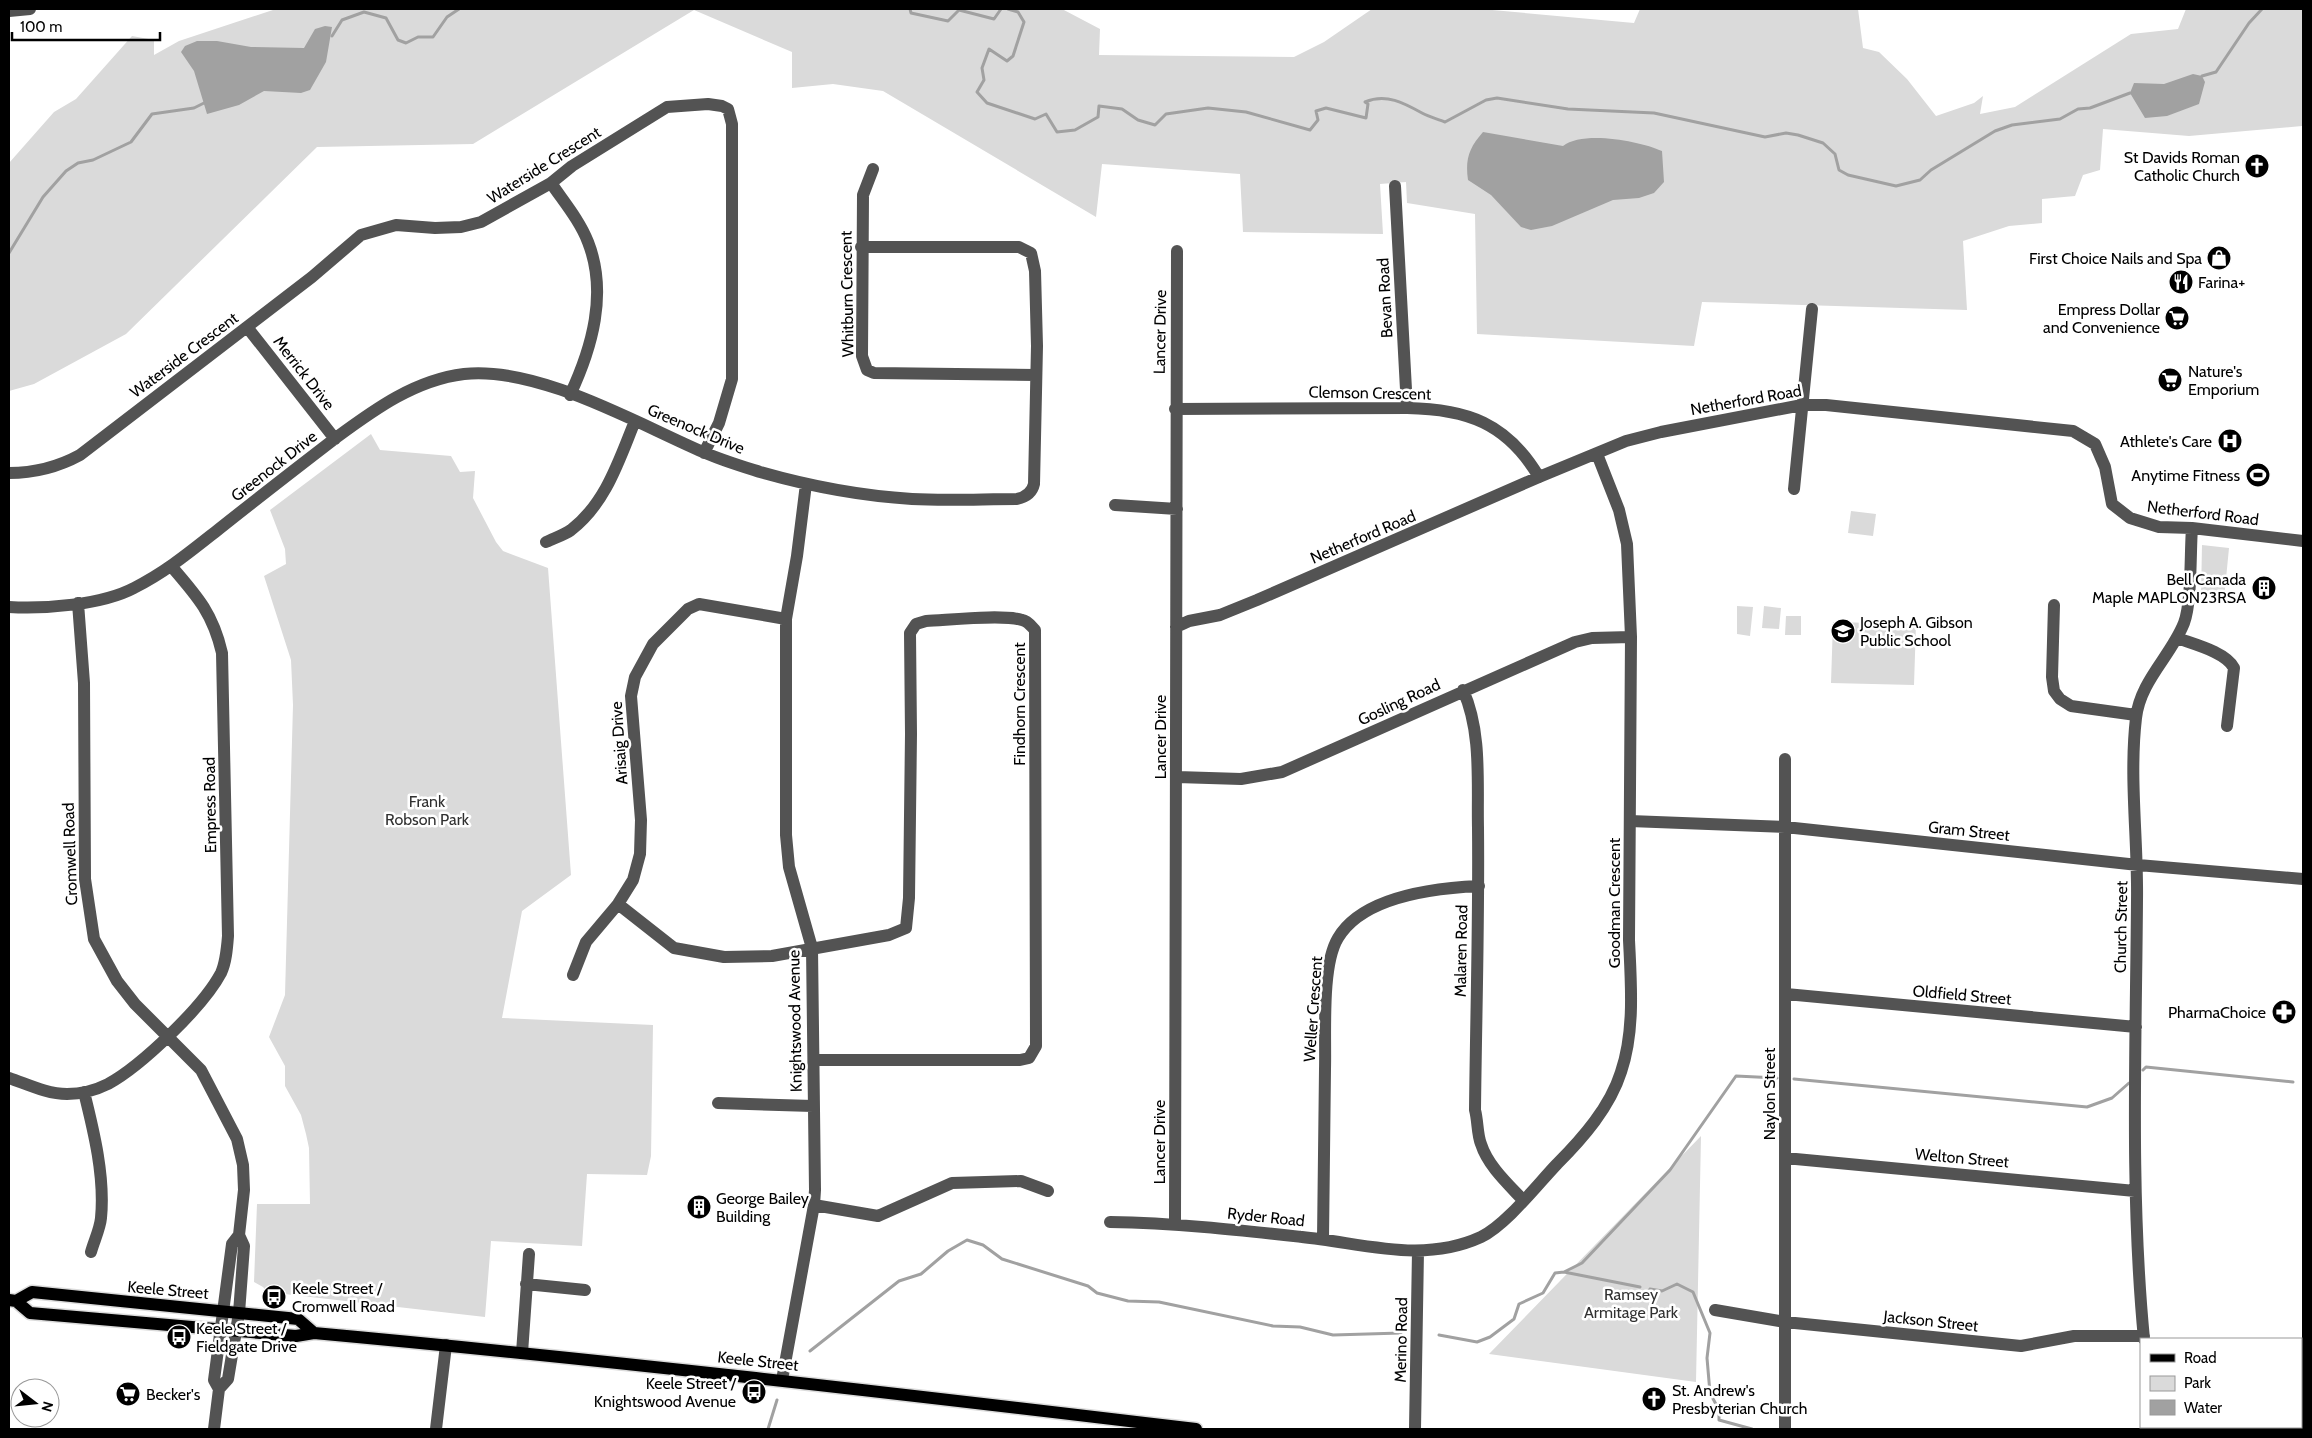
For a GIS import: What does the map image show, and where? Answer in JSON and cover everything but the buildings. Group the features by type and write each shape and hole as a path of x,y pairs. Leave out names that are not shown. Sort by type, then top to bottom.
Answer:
{"main road":[{"name":"Keele Street","path":"12,1301 32,1292 239,1312 298,1319 314,1333"},
{"name":"Keele Street","path":"12,1301 30,1313 296,1336 314,1333 522,1352 782,1380 1196,1429"}],"street":[{"path":"9,11 30,9"},
{"name":"Waterside Crescent","path":"9,473 24,473 55,467 80,455 312,277 361,235 396,225 436,228 460,227 481,222 551,183 572,166 667,107 708,104 728,109 732,124 732,379 719,423 704,453"},
{"name":"Whitburn Crescent","path":"873,169 863,195 861,247 862,356 867,370 874,373 1036,375"},
{"path":"551,183 581,228 594,260 597,301 594,325 583,366 570,395"},
{"name":"Bevan Road","path":"1395,186 1407,408"},
{"name":"Greenock Drive","path":"9,607 24,608 78,603 96,600 133,589 172,567 335,439 387,402 409,390 439,379 463,374 511,375 570,395 635,421 704,453 806,484 911,499 1017,499 1026,497 1033,490 1034,484 1035,271 1031,253 1019,248 861,247"},
{"name":"Lancer Drive","path":"1175,1223 1177,509 1175,409 1177,251"},
{"path":"1794,489 1812,309"},
{"name":"Merrick Drive","path":"247,327 335,439"},
{"name":"Netherford Road","path":"1176,627 1189,621 1220,615 1257,600 1539,476 1626,441 1661,432 1802,405 1880,409 2073,431 2095,444 2105,467 2112,504 2117,510 2141,523 2159,527 2192,528 2303,541"},
{"name":"Clemson Crescent","path":"1175,409 1429,409 1481,420 1503,433 1522,451 1539,476"},
{"path":"546,542 570,531 597,503 609,484 635,421"},
{"name":"Goodman Crescent","path":"1418,1251 1457,1246 1483,1236 1524,1200 1591,1126 1601,1112 1621,1072 1628,1036 1631,989 1631,638 1626,536 1597,454"},
{"name":"Knightswood Avenue","path":"782,1380 814,1205 813,1106 815,1060 812,948 789,867 786,835 786,619 798,556 806,484"},
{"path":"1115,505 1177,509"},
{"name":"Church Street","path":"2144,1338 2135,1191 2138,866 2134,742 2136,715 2150,679 2185,622 2189,600 2192,528"},
{"name":"Empress Road","path":"9,1078 44,1090 66,1094 84,1092 106,1085 126,1072 168,1037 209,994 222,972 226,959 228,936 222,653 217,630 208,612 172,567"},
{"name":"Cromwell Road","path":"78,603 84,684 85,878 88,912 94,939 117,981 134,1004 201,1070 237,1138 243,1165 244,1190 239,1235 244,1246 239,1312 228,1378 219,1389 214,1380 222,1311 232,1244 239,1235"},
{"name":"Arisaig Drive","path":"574,974 586,942 618,904 633,880 640,854 641,820 631,696 641,662 653,644 673,623 688,609 699,604 786,619"},
{"path":"2054,605 2052,677 2054,691 2060,699 2071,706 2136,715"},
{"name":"Findhorn Crescent","path":"812,948 889,935 906,928 909,898 910,633 916,624 926,621 999,619 1022,620 1029,623 1035,630 1036,1046 1029,1058 1020,1060 815,1060"},
{"name":"Gosling Road","path":"1177,777 1241,779 1282,772 1463,690 1575,642 1592,638 1631,638"},
{"path":"2176,638 2222,655 2231,662 2234,668 2227,726"},
{"name":"Malaren Road","path":"1463,690 1469,702 1477,742 1479,886 1475,1110 1480,1144 1498,1173 1524,1200"},
{"name":"Naylon Street","path":"1785,759 1785,1429"},
{"name":"Gram Street","path":"1630,821 1785,827 2138,866 2303,880"},
{"name":"Weller Crescent","path":"1323,1239 1326,1007 1332,953 1338,938 1358,917 1387,903 1423,891 1479,886"},
{"path":"618,904 674,948 724,957 772,956 812,948"},
{"name":"Oldfield Street","path":"1786,994 2136,1027"},
{"path":"84,1092 95,1134 101,1190 101,1219 91,1252"},
{"path":"718,1103 813,1106"},
{"name":"Welton Street","path":"1785,1158 2135,1191"},
{"path":"814,1205 878,1216 952,1183 1020,1181 1048,1191"},
{"name":"Ryder Road","path":"1110,1222 1175,1223 1323,1239 1388,1250 1418,1251"},
{"name":"Merino Road","path":"1415,1429 1418,1251"},
{"path":"522,1352 529,1254"},
{"path":"526,1284 586,1290"},
{"name":"Jackson Street","path":"1715,1310 1784,1322 2021,1346 2074,1336 2144,1338"},
{"path":"436,1429 446,1345"},
{"path":"214,1429 219,1389"}],"green space":[{"path":"276,9 1062,9 1100,29 1099,55 1294,57 1324,42 1372,9 1481,9 1634,23 1640,9 1858,9 1863,48 1879,52 1907,79 1936,116 1974,103 1983,96 1980,114 2015,107 2131,34 2178,29 2186,9 2302,9 2302,126 2189,136 2103,129 2100,170 2083,175 2075,196 2042,199 2042,223 2009,226 1963,241 1967,310 1702,302 1694,346 1477,334 1475,214 1407,203 1406,182 1380,184 1383,234 1243,232 1240,174 1102,164 1096,217 883,91 833,84 792,88 792,52 694,10 473,144 317,147 126,334 34,384 9,391 9,163 54,112 76,99 132,36 154,40 154,55 179,41"},
{"name":"Frank Robson Park","path":"371,434 380,450 451,456 460,472 475,471 473,498 496,542 503,551 548,568 571,875 522,911 502,1018 653,1025 651,1156 647,1175 587,1174 582,1246 491,1241 485,1317 267,1292 263,1287 254,1282 257,1204 310,1204 309,1148 306,1134 301,1115 285,1086 285,1066 269,1037 285,995 293,705 291,660 264,576 286,564 285,549 270,510"},
{"path":"1851,511 1876,514 1873,536 1848,533"},
{"path":"2202,545 2229,548 2224,599 2201,596"},
{"path":"1737,606 1753,607 1750,636 1737,634"},
{"path":"1764,606 1781,608 1779,629 1762,628"},
{"path":"1786,616 1801,616 1801,635 1785,635"},
{"path":"1833,622 1916,624 1914,685 1831,683"},
{"name":"Ramsey Armitage Park","path":"1701,1136 1696,1382 1489,1354"}],"water":[{"path":"325,26 332,27 326,62 310,90 301,93 264,91 239,105 207,114 194,71 181,52 185,46 197,41 217,41 251,47 304,48 315,29"},
{"path":"2193,74 2202,76 2205,82 2199,104 2167,116 2145,118 2130,93 2134,83 2164,84"},
{"path":"1483,132 1563,146 1572,141 1597,138 1626,141 1652,147 1662,151 1664,182 1654,193 1639,198 1613,200 1552,226 1531,230 1521,227 1491,195 1468,180 1467,166 1469,154 1474,143"}],"waterway":[{"path":"332,36 342,20 364,12 386,18 398,40 406,43 418,37 433,37 447,17 459,9"},
{"path":"910,9 911,13 948,21 959,10 994,19 1001,9"},
{"path":"1008,9 1018,12 1024,22 1013,56 1007,61 989,49 982,68 984,80 977,92 987,103 1035,119 1046,114 1057,132 1075,130 1098,117 1099,106 1122,109 1138,120 1155,125 1166,114 1208,108 1246,112 1310,130 1318,120 1316,111 1326,108 1366,118 1368,104 1365,102 1373,99 1395,100 1445,122 1486,100 1497,98 1568,109 1654,113 1765,137 1786,133 1798,135 1823,143 1835,154 1839,170 1848,175 1896,186 1920,180 1931,170 1995,131 2012,125 2060,119 2078,109 2090,108 2130,93"},
{"path":"2202,76 2216,72 2249,23 2262,9"},
{"path":"9,253 43,197 66,171 78,163 93,160 131,142 152,114 194,108 204,103"},
{"path":"2143,1070 2146,1067 2293,1082"},
{"path":"1564,1272 1582,1263 1670,1170 1736,1076 1777,1078"},
{"path":"1794,1079 2087,1107 2112,1098 2129,1083"},
{"path":"810,1351 899,1281 921,1274 948,1251 967,1240 983,1245 1002,1259 1088,1286 1097,1293 1128,1301 1159,1302 1273,1326 1300,1327 1333,1335 1401,1333"},
{"path":"1439,1335 1477,1342 1490,1337 1514,1319 1519,1304 1543,1293 1555,1273 1564,1272 1640,1287"},
{"path":"1650,1289 1662,1291 1677,1284 1693,1292 1710,1333 1707,1358 1710,1393 1719,1410 1719,1420 1752,1429"},
{"path":"768,1429 777,1400"}],"place":[{"name":"St Davids Roman Catholic Church","path":"2257,166"},
{"name":"First Choice Nails and Spa","path":"2219,258"},
{"name":"Farina+","path":"2181,282"},
{"name":"Empress Dollar and Convenience","path":"2177,318"},
{"name":"Nature's Emporium","path":"2170,380"},
{"name":"Athlete's Care","path":"2230,441"},
{"name":"Anytime Fitness","path":"2258,475"},
{"name":"Bell Canada Maple MAPLON23RSA","path":"2264,588"},
{"name":"Joseph A. Gibson Public School","path":"1843,631"},
{"name":"PharmaChoice","path":"2284,1012"},
{"name":"George Bailey Building","path":"699,1207"},
{"name":"Keele Street / Cromwell Road","path":"274,1297"},
{"name":"Keele Street / Fieldgate Drive","path":"179,1337"},
{"name":"Keele Street / Knightswood Avenue","path":"754,1392"},
{"name":"Becker's","path":"128,1394"},
{"name":"St. Andrew's Presbyterian Church","path":"1654,1399"}]}
